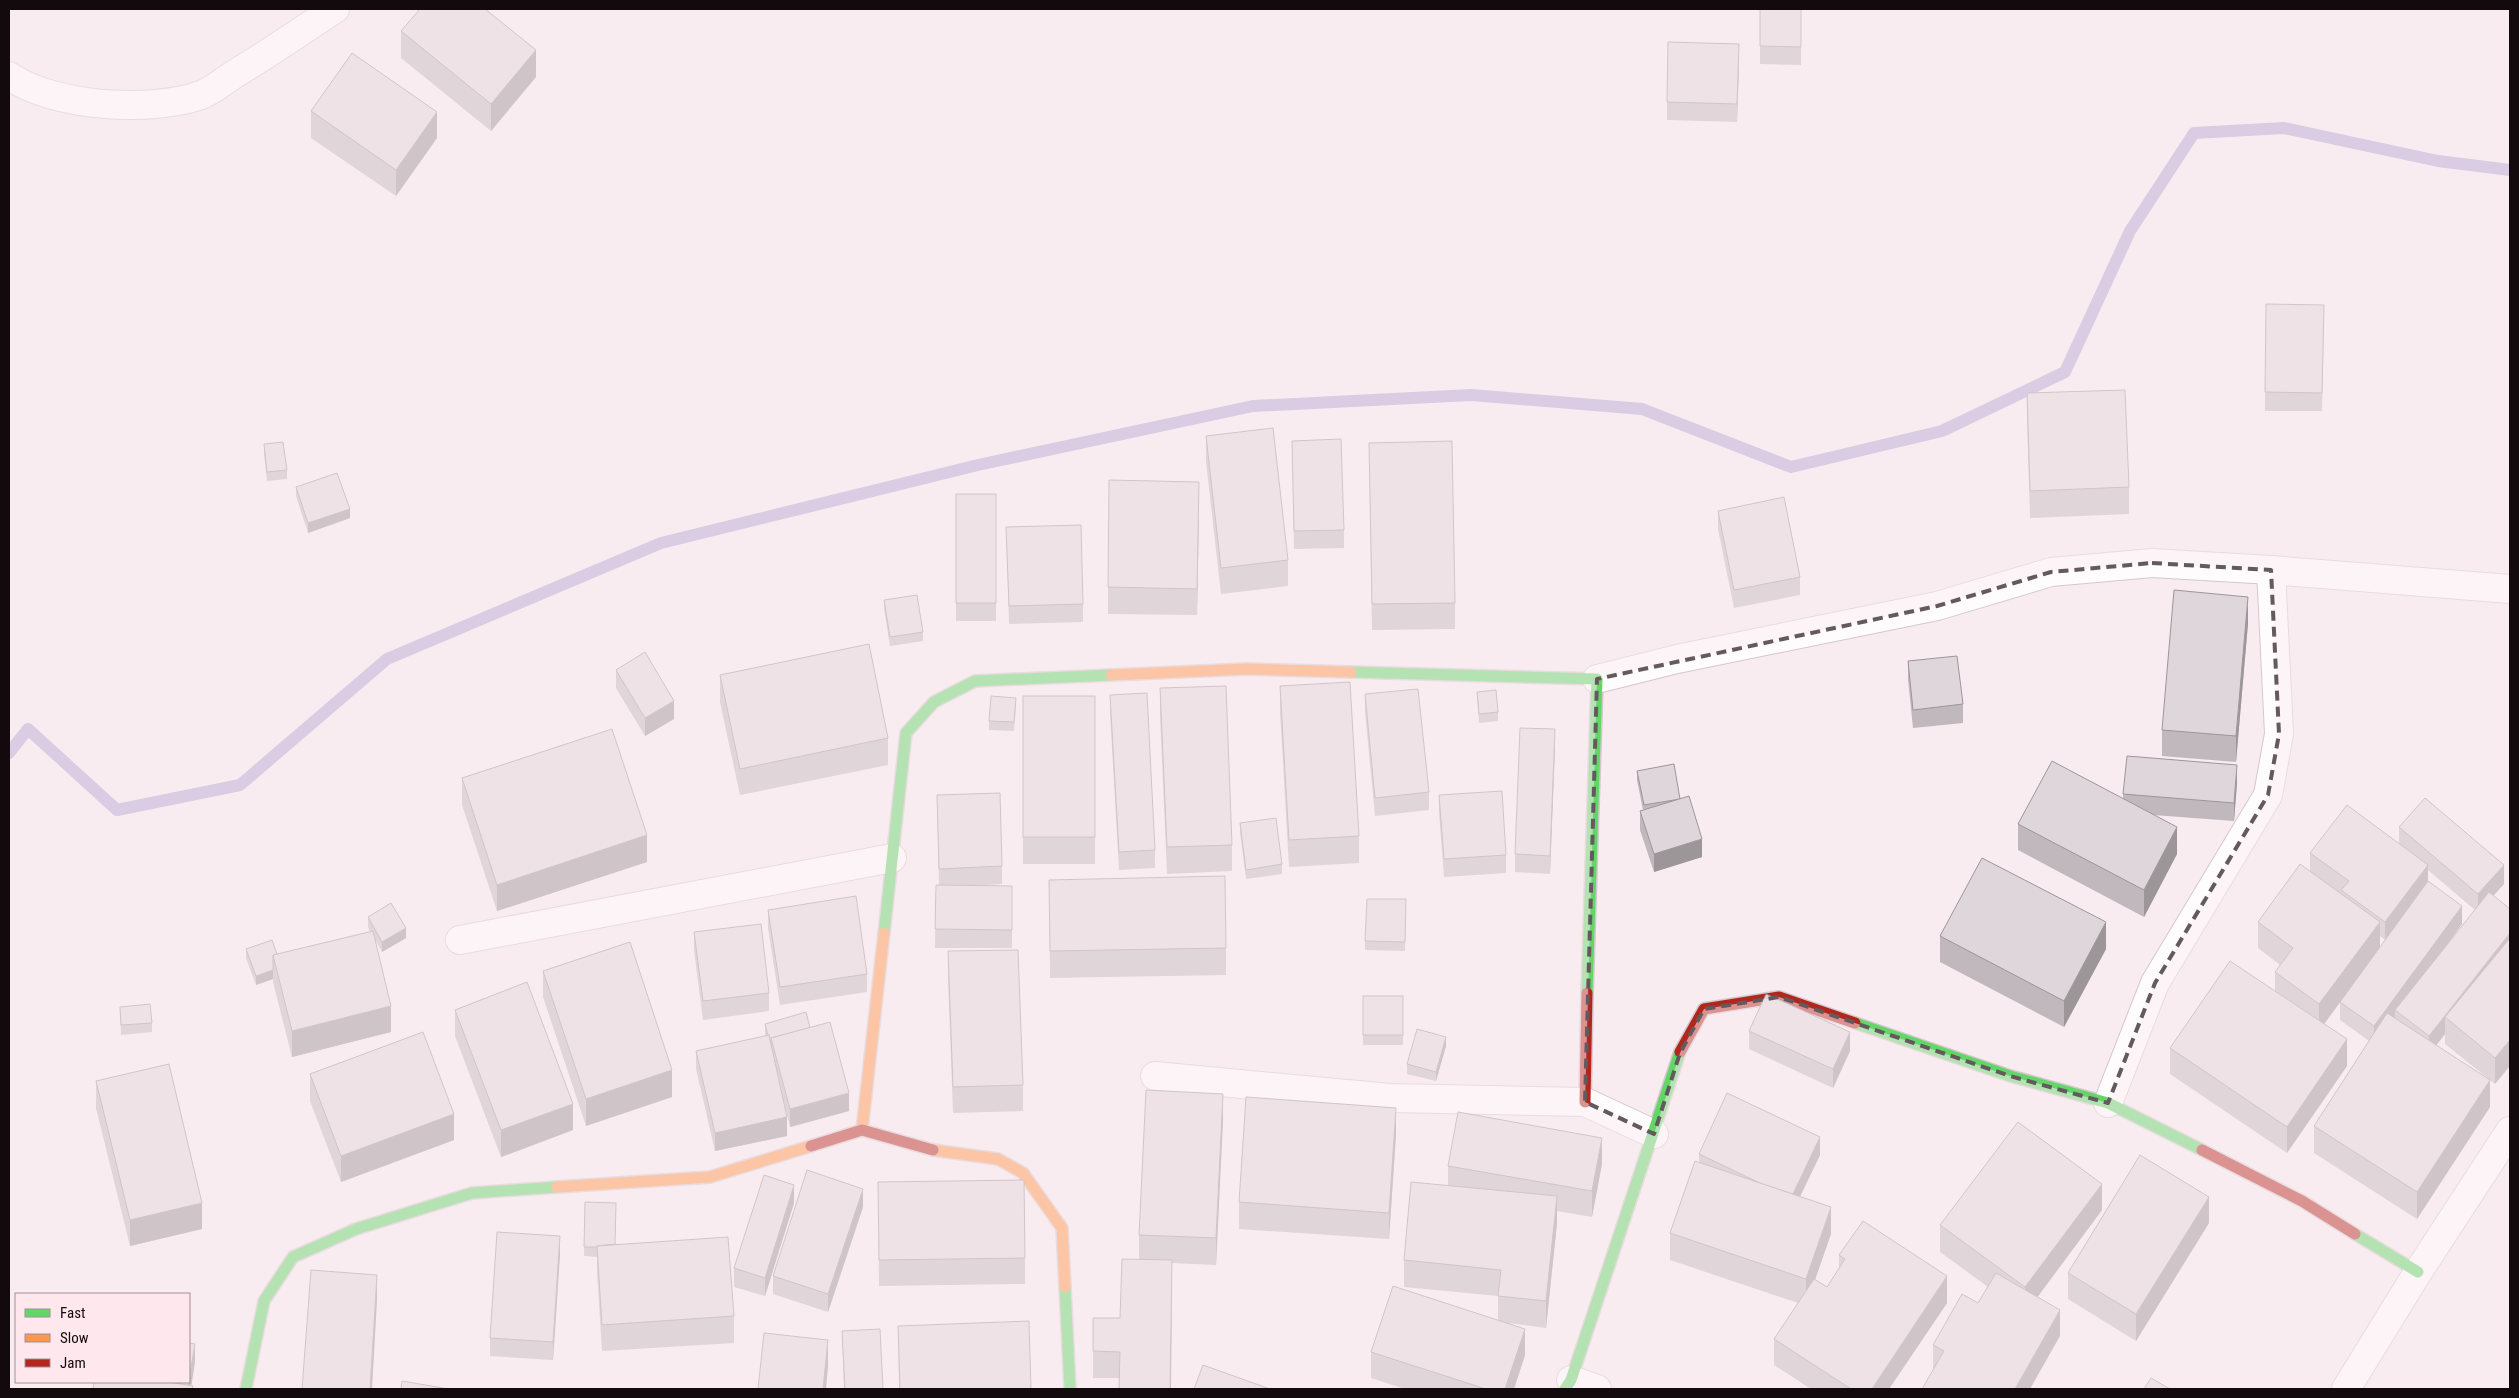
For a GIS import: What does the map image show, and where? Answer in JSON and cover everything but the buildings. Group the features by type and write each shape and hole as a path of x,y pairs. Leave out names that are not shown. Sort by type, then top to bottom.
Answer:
{"street":[{"path":"9,76 18,83 61,97 109,106 173,101 202,95 335,9"},
{"path":"862,1130 906,733 934,702 975,681 1247,669 1597,679 1677,659 1937,606 2051,572 2152,563 2271,570 2510,589"},
{"path":"2108,1103 2155,983 2268,795 2279,734 2271,570"},
{"path":"1585,1102 1588,915 1597,679"},
{"path":"460,940 892,858"},
{"path":"1597,1389 1568,1384 1654,1134 1680,1052 1704,1009 1779,997 2010,1076 2108,1103 2302,1201 2418,1272"},
{"path":"1154,1076 1390,1098 1585,1102 1654,1134"},
{"path":"246,1389 264,1301 293,1257 356,1229 472,1193 710,1177 862,1130 930,1150 998,1159 1024,1173 1062,1228 1070,1389"},
{"path":"2346,1389 2418,1272 2510,1132"}],"highlighted area":[{"path":"2152,563 2271,570 2279,734 2268,795 2155,983 2108,1103 2010,1076 1779,997 1704,1009 1680,1053 1654,1134 1585,1102 1597,679 1937,606 2051,572"}],"waterway":[{"path":"9,753 28,729 117,810 240,785 387,659 661,543 978,465 1253,406 1471,395 1642,409 1791,467 1942,431 2065,372 2130,231 2194,133 2284,128 2438,161 2510,170"}],"traffic: fast":[{"path":"1351,672 1597,679 1587,993"},
{"path":"884,933 906,733 934,702 975,681 1111,675"},
{"path":"1855,1023 2010,1076 2108,1103 2202,1150"},
{"path":"1565,1389 1571,1380 1680,1052"},
{"path":"246,1389 264,1301 293,1257 356,1229 472,1193 557,1187"},
{"path":"2355,1234 2418,1272"},
{"path":"1065,1287 1070,1389"}],"traffic: slow":[{"path":"1111,675 1247,669 1351,672"},
{"path":"862,1130 884,933"},
{"path":"557,1187 710,1177 811,1146"},
{"path":"933,1150 998,1159 1023,1173 1062,1228 1065,1287"}],"traffic: jam":[{"path":"1585,1102 1587,993"},
{"path":"1680,1052 1704,1009 1779,997 1855,1023"},
{"path":"811,1146 862,1130 933,1150"},
{"path":"2202,1150 2302,1201 2355,1234"}]}
